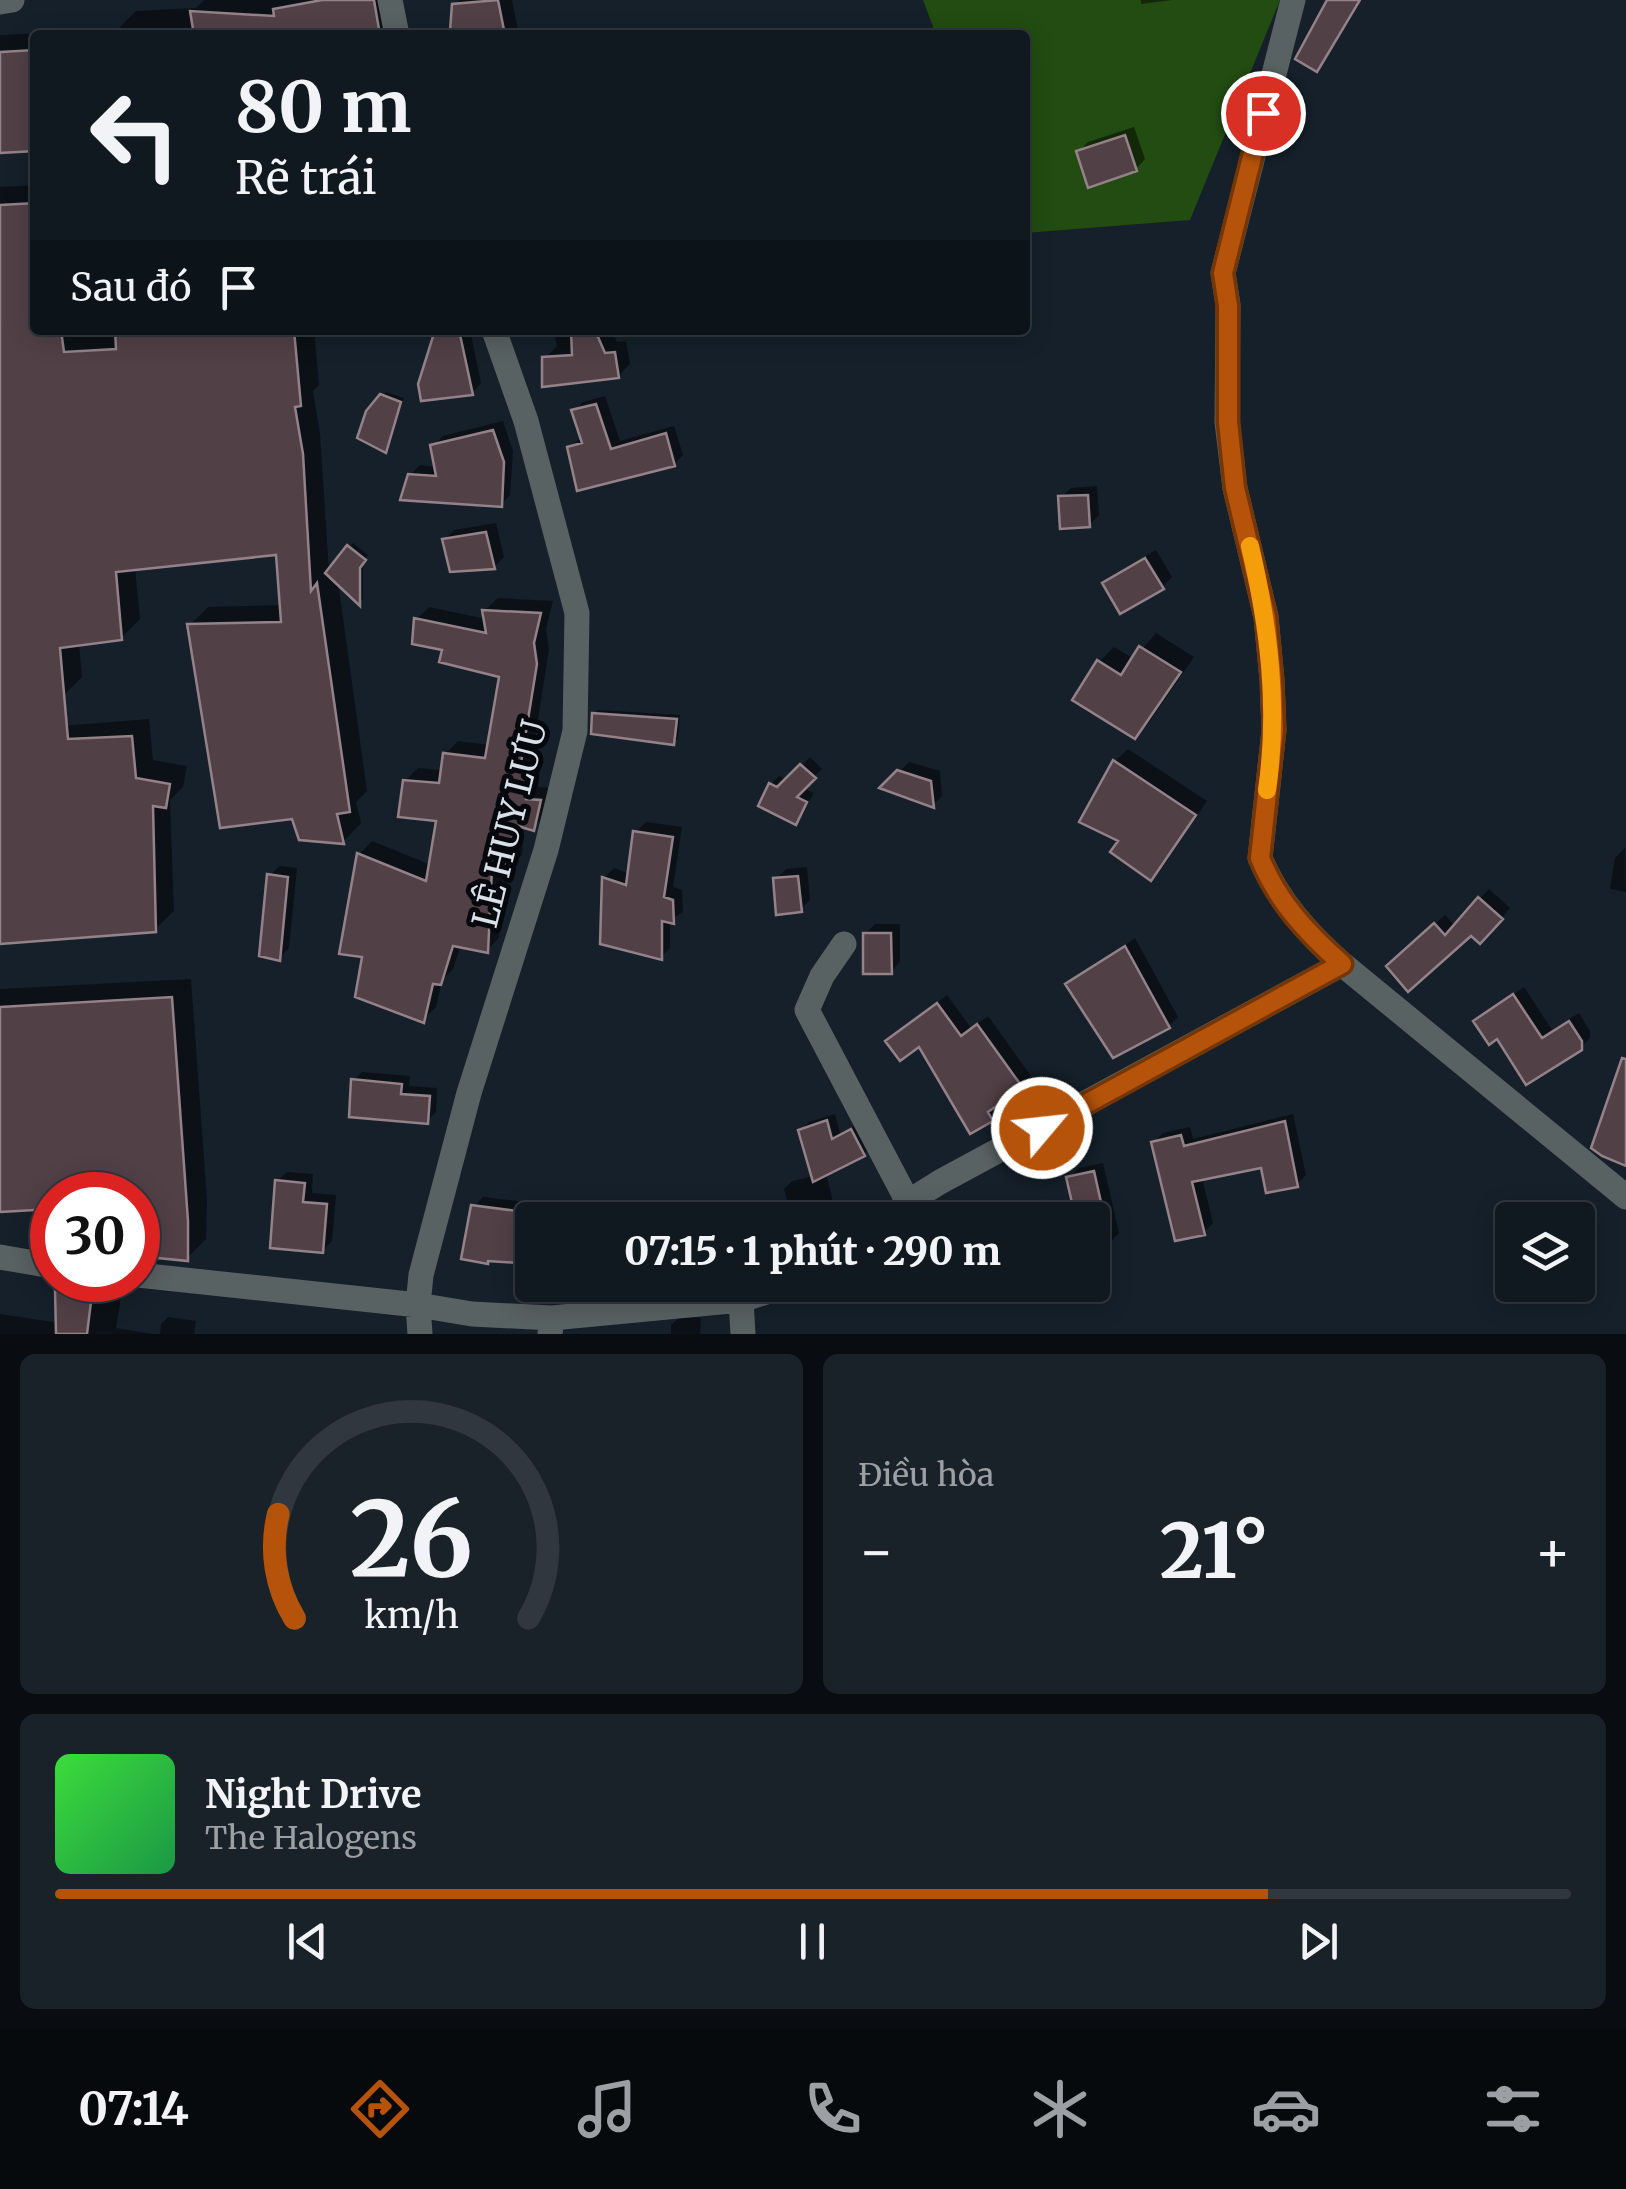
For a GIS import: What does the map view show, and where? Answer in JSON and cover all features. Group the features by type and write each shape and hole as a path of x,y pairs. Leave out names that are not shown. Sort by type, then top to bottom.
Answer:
{"street":[{"path":"0,2 12,0"},
{"path":"390,0 396,30"},
{"path":"1293,0 1223,273 1228,306 1228,422 1235,488 1266,617 1272,680 1274,730 1260,858 1267,876 1304,929 1626,1197"},
{"name":"LÊ HUY LƯU","path":"420,1334 421,1275 464,1111 546,850 574,731 577,613 526,421 496,335"},
{"path":"844,944 822,976 807,1010 894,1202"},
{"path":"914,1202 1342,964"},
{"path":"0,1257 30,1262"},
{"path":"160,1277 418,1305 551,1326 725,1302"},
{"path":"740,1302 742,1334"}],"green space":[{"path":"923,0 1280,0 1190,220 1030,233 1030,30 934,30"}],"building":[{"path":"322,0 374,0 379,30 193,30 190,11 274,16 273,9"},
{"path":"498,0 504,30 450,30 452,4"},
{"path":"1327,0 1360,0 1317,72 1295,59"},
{"path":"30,50 30,151 0,153 0,52"},
{"path":"1125,135 1137,171 1088,188 1076,151"},
{"path":"30,203 30,335 62,335 64,352 116,349 115,335 294,335 301,406 295,407 303,454 311,591 317,583 350,812 337,814 344,844 299,840 292,819 220,828 187,624 281,622 276,555 116,572 122,640 60,648 68,739 132,736 136,778 170,784 166,808 153,806 156,932 0,944 0,205"},
{"path":"433,335 460,335 473,395 421,401 418,384"},
{"path":"571,335 597,335 605,353 615,352 619,378 542,387 542,357 572,355"},
{"path":"380,394 401,402 386,453 357,438 366,411"},
{"path":"596,404 611,449 666,433 675,466 577,491 567,447 582,443 571,410"},
{"path":"493,430 504,462 502,507 400,500 408,474 436,476 430,445"},
{"path":"1088,495 1090,527 1060,529 1058,496"},
{"path":"486,532 495,569 450,572 442,539"},
{"path":"347,545 366,560 360,568 360,606 325,573"},
{"path":"1145,558 1164,589 1120,614 1102,583"},
{"path":"482,610 541,613 521,763 531,764 526,799 541,800 534,831 514,825 510,870 492,868 488,953 453,946 441,985 433,984 424,1023 355,997 362,957 339,954 357,853 426,881 436,821 398,817 403,780 439,783 443,753 485,758 499,677 439,662 442,650 412,644 414,618 486,633"},
{"path":"1139,646 1181,672 1135,739 1072,700 1097,660 1121,675"},
{"path":"592,713 677,719 674,745 591,734"},
{"path":"1113,760 1196,815 1151,881 1110,852 1118,841 1079,822"},
{"path":"800,764 816,778 797,797 807,802 796,825 758,806 769,783 777,787"},
{"path":"897,770 931,781 934,808 879,788"},
{"path":"633,831 673,837 664,897 673,900 674,924 662,921 662,960 600,944 602,877 626,885"},
{"path":"267,874 288,877 280,961 259,956"},
{"path":"798,876 802,912 776,915 773,878"},
{"path":"1478,897 1503,919 1480,944 1471,936 1408,992 1386,966 1434,923 1445,935"},
{"path":"863,933 891,933 892,974 863,974"},
{"path":"1125,946 1170,1028 1113,1058 1065,984"},
{"path":"1513,994 1542,1038 1569,1021 1582,1041 1582,1050 1526,1085 1497,1039 1489,1045 1473,1021"},
{"path":"172,997 188,1261 160,1258 160,1172 30,1172 30,1210 0,1212 0,1007"},
{"path":"937,1003 961,1036 977,1024 1023,1088 988,1112 993,1121 970,1134 919,1047 900,1061 885,1041"},
{"path":"1622,1058 1626,1059 1626,1166 1591,1148"},
{"path":"351,1079 402,1084 401,1094 430,1096 428,1124 349,1117"},
{"path":"827,1120 832,1139 851,1129 865,1156 813,1182 798,1130"},
{"path":"1285,1121 1298,1187 1266,1193 1261,1168 1192,1182 1205,1235 1175,1241 1151,1142 1181,1135 1184,1146"},
{"path":"1094,1171 1101,1202 1072,1202 1066,1177"},
{"path":"275,1180 305,1183 303,1202 327,1204 323,1253 270,1248"},
{"path":"471,1205 515,1211 515,1263 488,1264 461,1259"},
{"path":"55,1302 91,1302 87,1334 56,1334"}],"slow traffic":[{"path":"1250,546 1266,617 1272,680 1274,730 1267,790"}],"route":[{"path":"1042,1128 1342,964 1304,929 1267,876 1260,858 1274,730 1272,680 1266,617 1235,488 1228,422 1228,306 1223,273 1263,113"}]}
